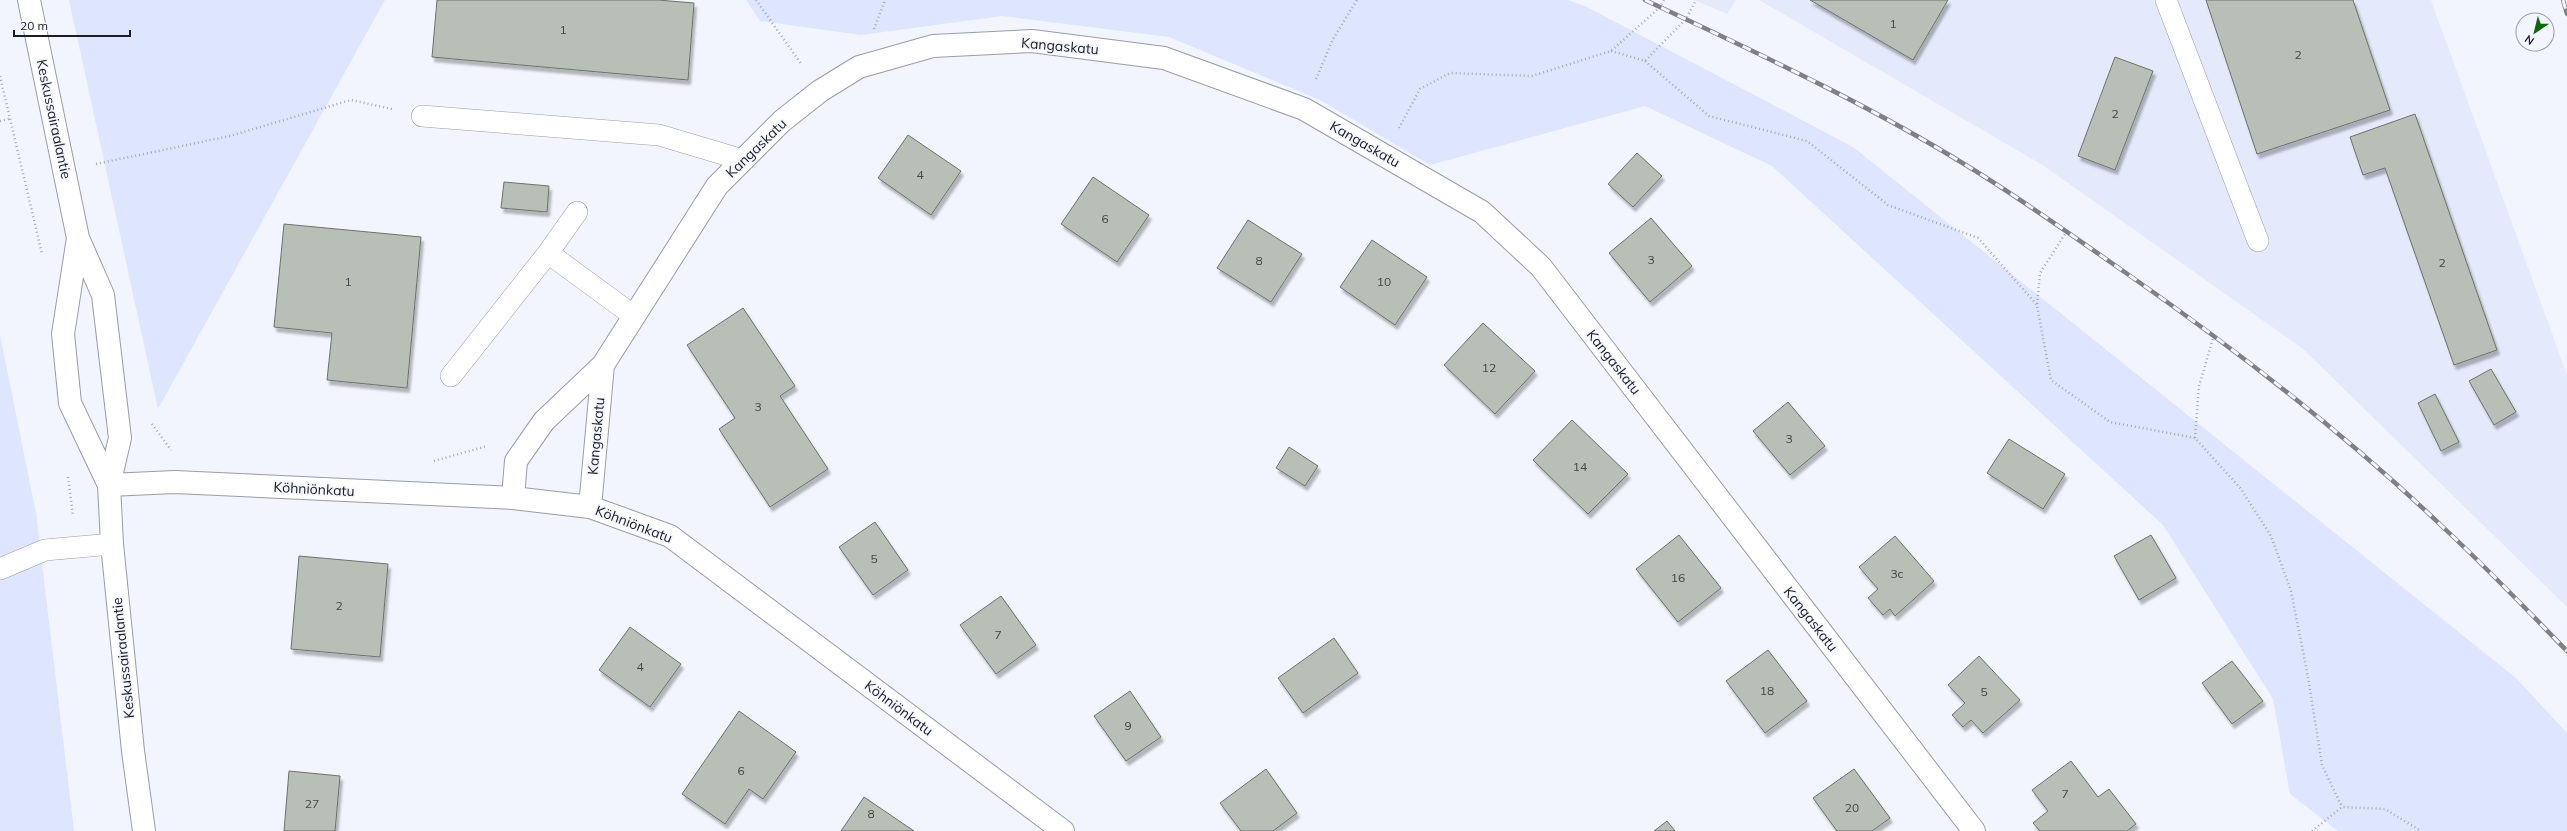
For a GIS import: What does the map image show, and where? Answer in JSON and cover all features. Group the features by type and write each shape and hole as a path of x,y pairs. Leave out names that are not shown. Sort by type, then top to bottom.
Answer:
{"street":[{"name":"Keskussairaalantie","path":"29,0 78,238 103,295 120,438 109,485 112,544 133,751 144,831"},
{"name":"Kangaskatu","path":"513,498 516,461 544,421 603,365 717,186 782,121 820,91 859,67 933,46 1032,41 1164,58 1304,109 1482,212 1541,267 1974,831"},
{"name":"Keskussairaalantie","path":"78,238 63,334 70,403 109,485"},
{"name":"Kangaskatu","path":"590,507 603,365"},
{"name":"Köhniönkatu","path":"109,485 175,482 513,498 590,507 670,536 1063,831"}],"lane":[{"path":"2166,0 2258,241"},
{"path":"422,116 659,135 743,160"},
{"path":"451,376 548,253 577,212"},
{"path":"548,253 634,316"},
{"path":"0,568 45,550 112,544"}],"path":[{"path":"756,0 820,91"},
{"path":"1304,109 1333,39 1357,0"},
{"path":"1384,155 1420,89 1450,73 1532,76 1610,51 1660,7 1664,0"},
{"path":"1645,61 1686,19 1696,0"},
{"path":"1610,51 1645,61 1709,116 1807,141 1888,205 1978,238 2037,306"},
{"path":"64,170 230,136 351,100 422,116"},
{"path":"0,121 9,119"},
{"path":"2067,231 2040,273 2037,306 2051,380 2110,422 2195,438 2241,490 2271,536 2291,591 2308,677 2322,764 2342,807"},
{"path":"2195,438 2199,386 2214,335"},
{"path":"116,402 135,401 173,452"},
{"path":"428,463 492,445"},
{"path":"2312,831 2342,807 2385,809 2421,831"}],"shaded area":[{"path":"69,0 385,0 158,409"},
{"path":"746,0 1568,0 1585,6 1853,147 2516,678 2567,733 2567,831 2338,831 2290,794 2273,699 2163,525 1772,166 1645,106 1430,165 1320,100 1169,37 1002,16 861,35 760,21"},
{"path":"1694,0 1736,0 1727,14"},
{"path":"1759,0 2431,0 2567,375 2567,607 2302,348 2041,164"},
{"path":"0,335 36,513 74,831 0,831"}],"building":[{"path":"437,0 658,0 694,3 688,80 432,57"},
{"path":"1810,0 1948,0 1913,60"},
{"path":"2206,0 2353,0 2390,110 2257,154"},
{"path":"2115,57 2153,71 2115,170 2078,156"},
{"path":"2415,114 2497,350 2454,365 2385,168 2363,175 2350,137"},
{"path":"908,135 961,171 931,215 878,178"},
{"path":"1637,153 1662,176 1633,207 1608,184"},
{"path":"1093,177 1149,215 1117,262 1061,224"},
{"path":"504,182 549,186 547,212 501,208"},
{"path":"1651,218 1692,266 1650,302 1609,253"},
{"path":"1248,220 1302,254 1271,302 1217,268"},
{"path":"284,224 421,237 407,388 327,380 332,333 274,327"},
{"path":"1372,240 1427,277 1395,325 1340,287"},
{"path":"743,308 795,386 780,396 828,469 770,507 719,429 735,418 687,345"},
{"path":"1483,323 1535,371 1495,414 1444,365"},
{"path":"2491,369 2516,412 2494,425 2469,381"},
{"path":"2435,394 2459,442 2441,451 2418,403"},
{"path":"1788,402 1825,446 1790,475 1753,431"},
{"path":"1572,420 1628,474 1588,514 1533,460"},
{"path":"2009,439 2065,474 2043,509 1987,473"},
{"path":"1289,447 1318,466 1305,486 1276,468"},
{"path":"875,522 908,570 873,595 839,547"},
{"path":"1679,535 1721,588 1678,622 1636,569"},
{"path":"2151,535 2176,578 2139,600 2114,556"},
{"path":"1895,536 1934,581 1895,616 1890,609 1883,615 1868,598 1878,589 1859,567"},
{"path":"299,556 388,564 380,657 291,649"},
{"path":"1001,596 1036,645 996,674 960,625"},
{"path":"630,627 681,664 650,707 599,670"},
{"path":"1334,638 1358,673 1303,713 1278,678"},
{"path":"1768,650 1807,701 1765,733 1726,681"},
{"path":"1979,656 2020,700 1983,733 1971,720 1963,727 1952,715 1965,703 1948,685"},
{"path":"2232,661 2263,701 2232,724 2202,683"},
{"path":"1130,691 1161,737 1126,761 1094,716"},
{"path":"739,711 796,752 763,799 749,789 725,824 682,794"},
{"path":"2071,761 2098,797 2109,789 2136,824 2127,831 2040,831 2033,823 2048,811 2032,790"},
{"path":"1266,769 1297,813 1273,831 1241,831 1220,803"},
{"path":"1854,769 1890,818 1872,831 1837,831 1813,798"},
{"path":"289,771 340,776 335,831 284,831"},
{"path":"864,797 914,831 841,831"},
{"path":"1667,821 1675,831 1654,831"}],"railway":[{"path":"1645,0 1810,79 1890,121 1989,180 2068,232 2209,333 2291,395 2331,428 2370,461 2462,545 2567,651"},
{"path":"2563,0 2567,14"}]}
